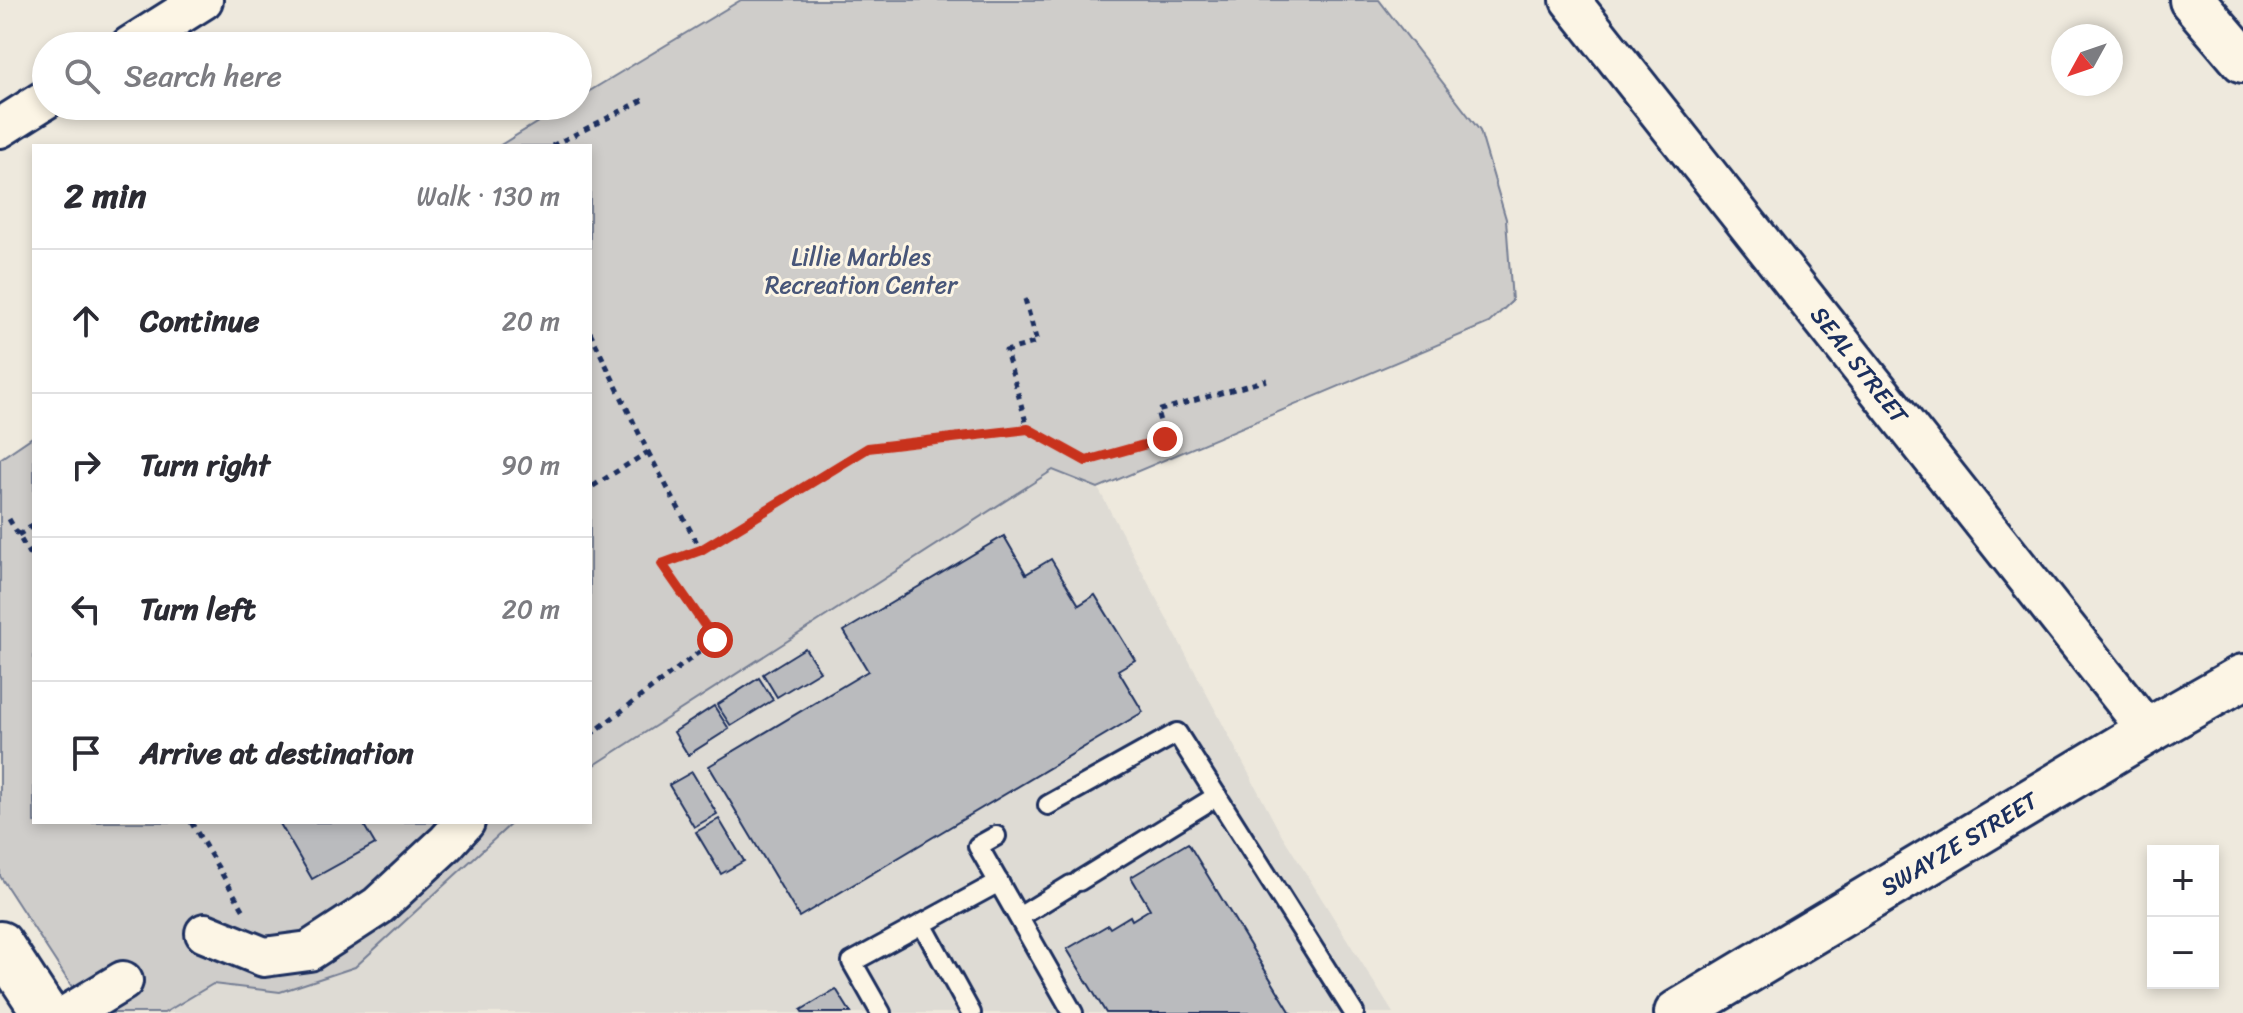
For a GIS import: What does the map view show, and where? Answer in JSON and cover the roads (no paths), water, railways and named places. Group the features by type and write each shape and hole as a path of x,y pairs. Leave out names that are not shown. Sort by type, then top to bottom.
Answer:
{"street":[{"path":"152,32 203,0"},
{"name":"SEAL STREET","path":"1570,0 2148,731"},
{"path":"2192,0 2243,60"},
{"path":"0,128 32,108"},
{"name":"SWAYZE STREET","path":"1677,1013 2243,677"},
{"path":"205,933 264,957 309,951 378,906 463,824"},
{"path":"0,944 45,1013"},
{"path":"70,1013 123,981"}],"lane":[{"path":"1048,805 1177,733 1354,1013"},
{"path":"1019,917 1217,796"},
{"path":"996,836 978,846 1073,1013"},
{"path":"881,1013 852,962 999,882"},
{"path":"922,924 971,1013"}],"park label":[{"name":"Lillie Marbles Recreation Center","path":"861,271"}]}
